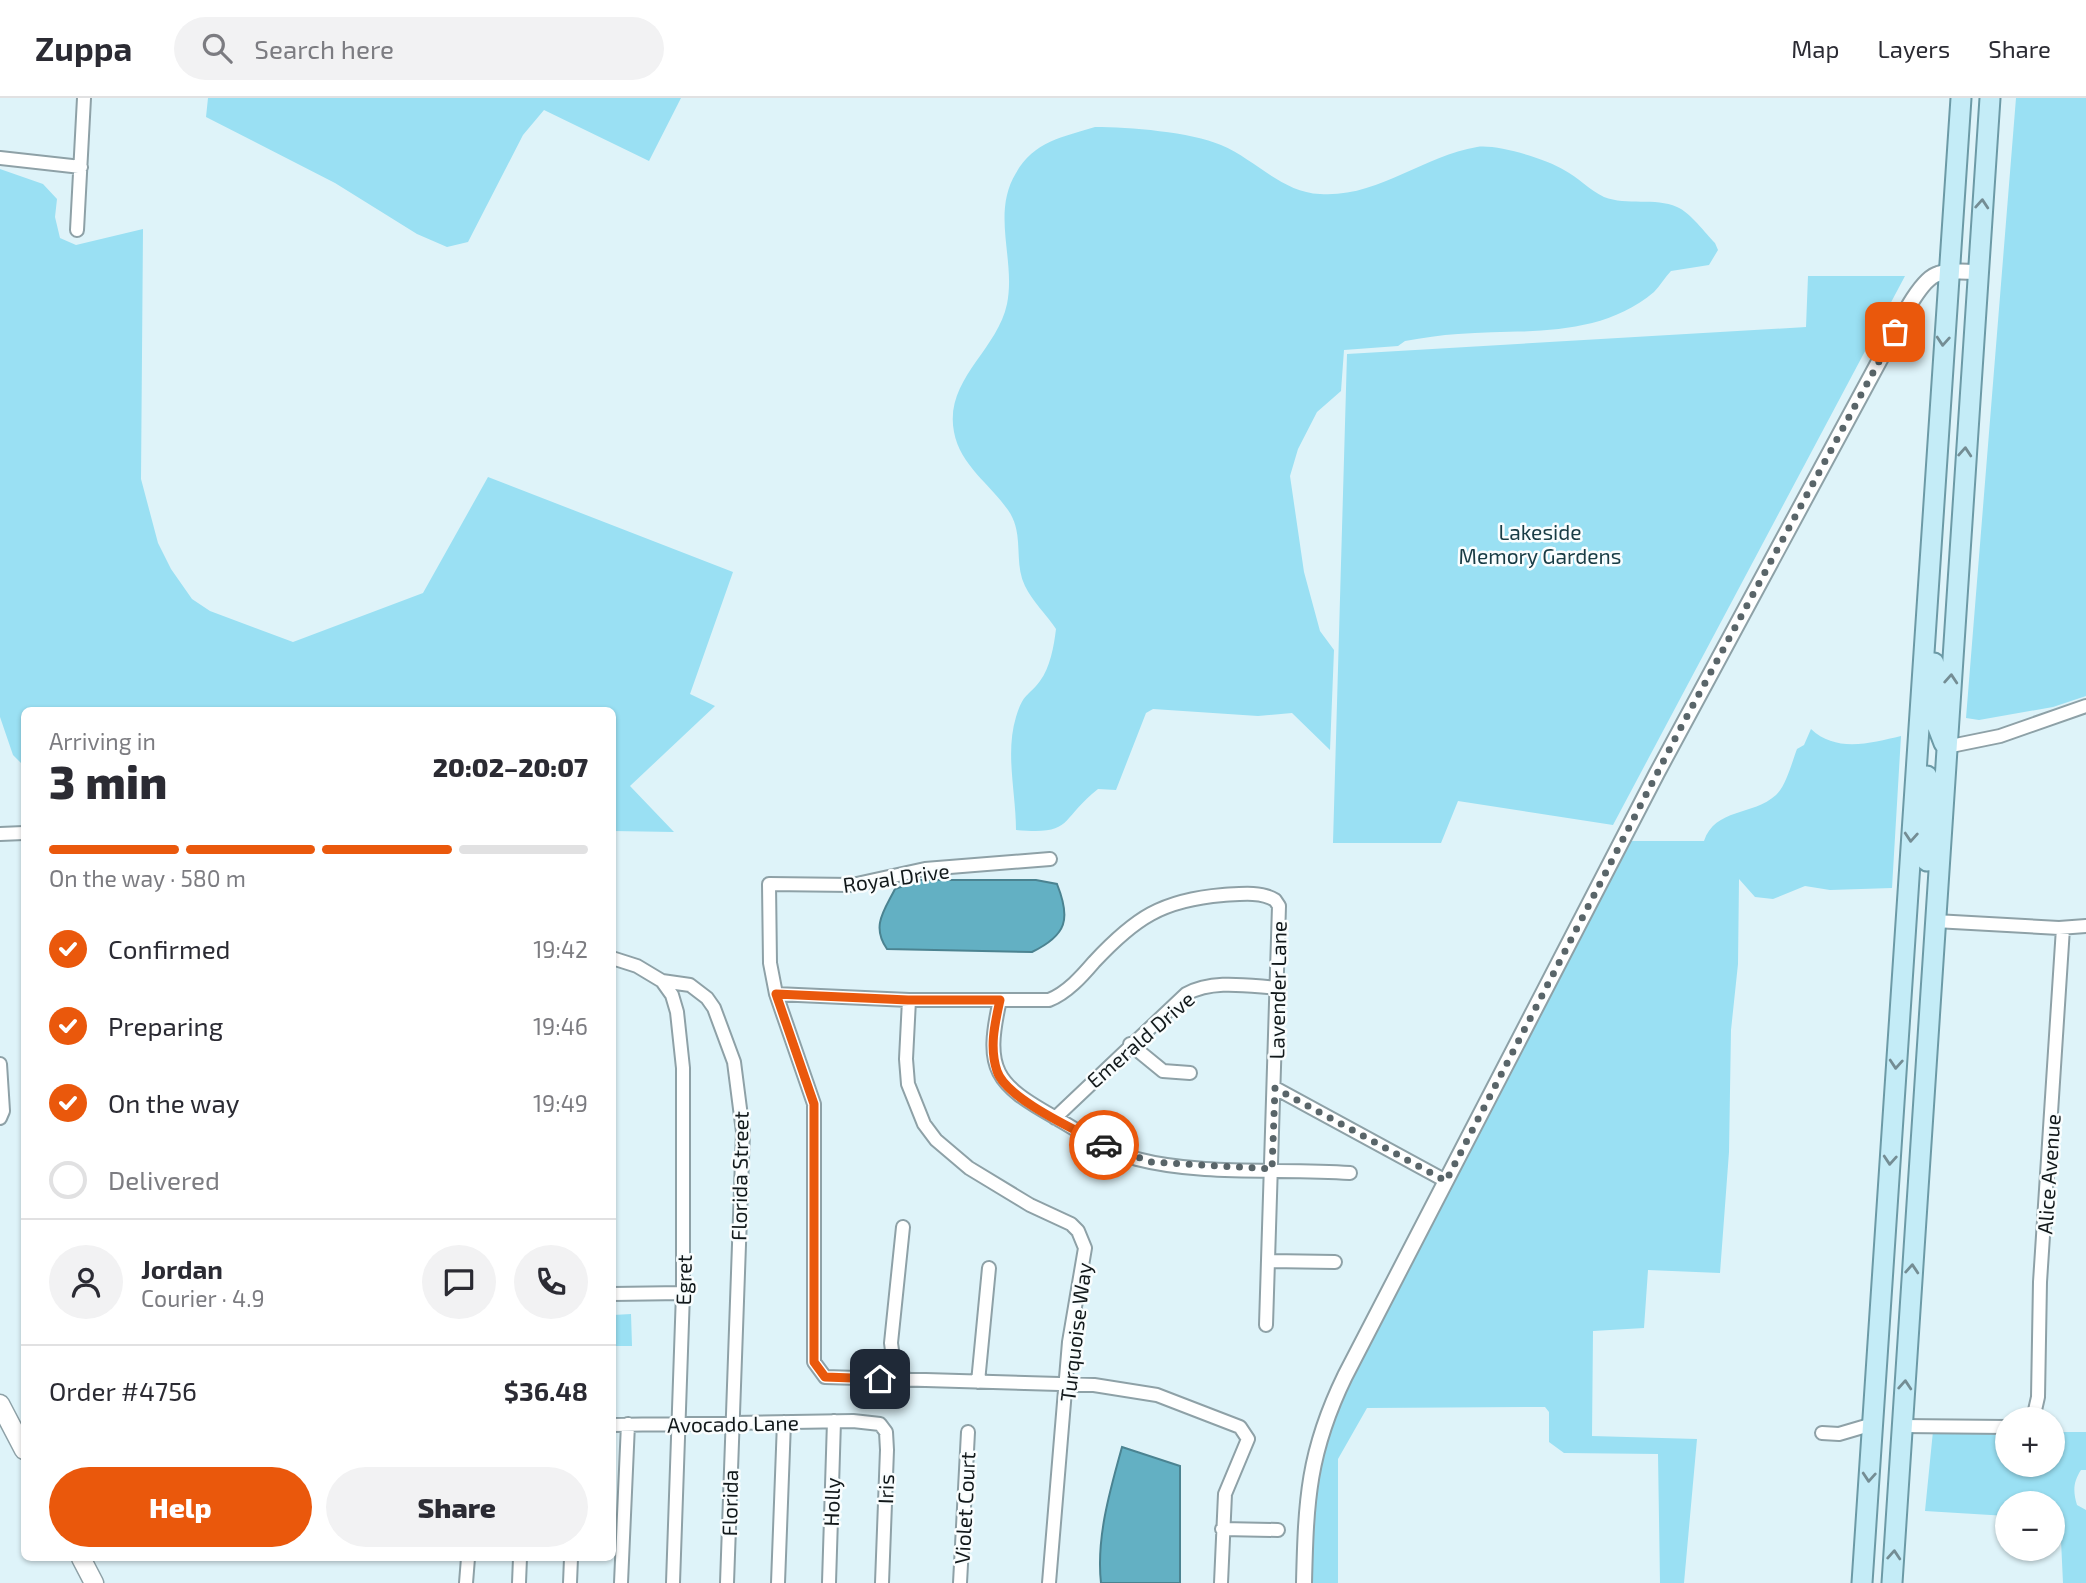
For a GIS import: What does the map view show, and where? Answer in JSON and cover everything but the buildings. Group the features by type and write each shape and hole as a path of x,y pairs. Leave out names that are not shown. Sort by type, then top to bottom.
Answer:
{"main road":[{"path":"1862,1583 1947,272 1961,98"},
{"path":"1892,1583 1990,98"},
{"path":"1928,571 1935,587 1934,717 1946,747"},
{"path":"1917,746 1927,769 1924,974 1930,995"},
{"path":"0,1404 21,1444"},
{"path":"1872,1424 1891,1436 1900,1456"},
{"path":"82,1561 94,1583"}],"street":[{"path":"77,230 85,98"},
{"path":"0,158 81,167"},
{"path":"1304,1583 1308,1489 1320,1432 1345,1376 1662,763 1876,365 1921,288 1931,277 1947,272 1977,272"},
{"path":"1946,747 2000,736 2086,706"},
{"path":"0,834 21,833"},
{"name":"Royal Drive","path":"1050,859 925,869 852,885 769,884 770,963 776,994 814,1104 816,1237 813,1352 816,1369 825,1377 1067,1383 1157,1395 1240,1427 1248,1435 1246,1448 1225,1494 1222,1529"},
{"name":"Lavender Lane","path":"776,994 1041,1002 1055,998 1149,913 1184,899 1231,894 1269,896 1279,905 1279,988 1266,1325"},
{"path":"1935,921 2063,928 2086,926"},
{"name":"Alice Avenue","path":"2036,1407 2040,1282 2063,928"},
{"name":"Florida Street","path":"616,959 637,966 662,981 690,985 707,998 715,1008 737,1077 743,1132 731,1423"},
{"name":"Egret","path":"662,981 672,995 677,1012 683,1068 683,1293 673,1583"},
{"name":"Emerald Drive","path":"1055,1118 1130,1044 1194,989 1224,985 1279,988"},
{"name":"Turquoise Way","path":"908,1000 908,1084 924,1124 936,1140 969,1168 1030,1205 1071,1224 1082,1239 1085,1258 1074,1304 1049,1583"},
{"path":"1000,1000 993,1037 1000,1078 1031,1104 1134,1158 1186,1166 1350,1173"},
{"path":"1130,1044 1163,1071 1190,1073"},
{"path":"0,1064 3,1111 0,1118"},
{"path":"1275,1088 1446,1181"},
{"path":"904,1227 891,1343 894,1365 907,1380"},
{"path":"1269,1261 1335,1262"},
{"path":"978,1382 989,1268"},
{"path":"616,1294 683,1293"},
{"name":"Holly","path":"829,1583 834,1421"},
{"name":"Avocado Lane","path":"616,1424 853,1421"},
{"name":"Iris","path":"853,1421 876,1422 886,1432 882,1583"},
{"path":"778,1583 784,1422"},
{"name":"Florida","path":"727,1583 731,1423"},
{"path":"621,1583 628,1424"},
{"path":"1822,1433 1850,1433 1872,1424"},
{"path":"1902,1426 1995,1427"},
{"name":"Violet Court","path":"960,1583 968,1432"},
{"path":"1221,1583 1222,1529 1278,1530"},
{"path":"466,1583 468,1561"},
{"path":"519,1583 520,1561"},
{"path":"570,1583 571,1561"}],"green space":[{"path":"208,98 681,98 649,161 544,110 523,135 468,242 447,247 417,234 335,183 206,117"},
{"path":"2016,98 2086,98 2086,696 2053,707 1979,720 1966,718"},
{"path":"1095,127 1160,131 1208,140 1233,151 1293,187 1320,194 1361,190 1438,159 1477,147 1509,150 1556,166 1604,197 1622,201 1660,202 1677,207 1698,223 1718,250 1709,265 1671,271 1654,292 1632,307 1585,325 1535,331 1445,335 1405,341 1398,346 1344,350 1341,391 1317,412 1298,449 1290,476 1304,572 1320,631 1334,650 1330,750 1292,713 1258,716 1153,709 1146,713 1116,790 1098,789 1057,828 1016,830 1011,759 1013,731 1021,703 1046,670 1056,629 1025,586 1013,519 1001,501 976,474 957,444 953,413 964,381 993,337 1007,304 1009,271 1005,205 1016,173 1023,162 1040,147"},
{"path":"0,169 43,184 57,199 55,217 60,238 76,245 143,229 141,479 158,543 171,569 192,599 210,611 293,642 423,593 488,477 733,572 690,694 715,706 630,786 674,832 616,831 616,707 21,707 21,763 13,755 0,717"},
{"name":"Lakeside Memory Gardens","path":"1808,276 1905,276 1613,825 1458,801 1441,843 1333,843 1347,354 1806,327"},
{"path":"1811,729 1831,741 1843,744 1866,743 1901,736 1892,888 1830,890 1805,886 1773,899 1755,897 1739,879 1738,964 1731,1030 1729,1152 1720,1273 1648,1270 1644,1328 1593,1331 1592,1436 1697,1439 1684,1583 1660,1583 1658,1454 1564,1453 1549,1442 1549,1412 1545,1407 1367,1408 1338,1459 1338,1583 1309,1583 1313,1489 1331,1417 1627,841 1704,841 1709,830 1726,817 1767,802 1780,791 1797,749 1804,745"},
{"path":"631,1314 632,1346 616,1346 616,1315"},
{"path":"1933,1431 1995,1432 1995,1477 2065,1477 2065,1432 2086,1432 2086,1470 2081,1470 2078,1474 2074,1491 2077,1505 2086,1510 2086,1583 2063,1583 2065,1491 1995,1491 1995,1515 1925,1511"}],"shaded area":[{"path":"920,880 1036,880 1057,884 1064,907 1063,925 1053,939 1032,952 887,949 880,933 883,912 895,889"},
{"path":"1122,1447 1180,1466 1180,1583 1101,1583 1102,1532"}],"way so far":[{"path":"1104,1145 1151,1162 1272,1169 1275,1088 1446,1181 1679,731 1895,332"}],"route":[{"path":"880,1379 825,1377 816,1369 814,1362 814,1104 776,994 908,1000 1000,1000 993,1037 1000,1078 1031,1104 1104,1145"}]}
